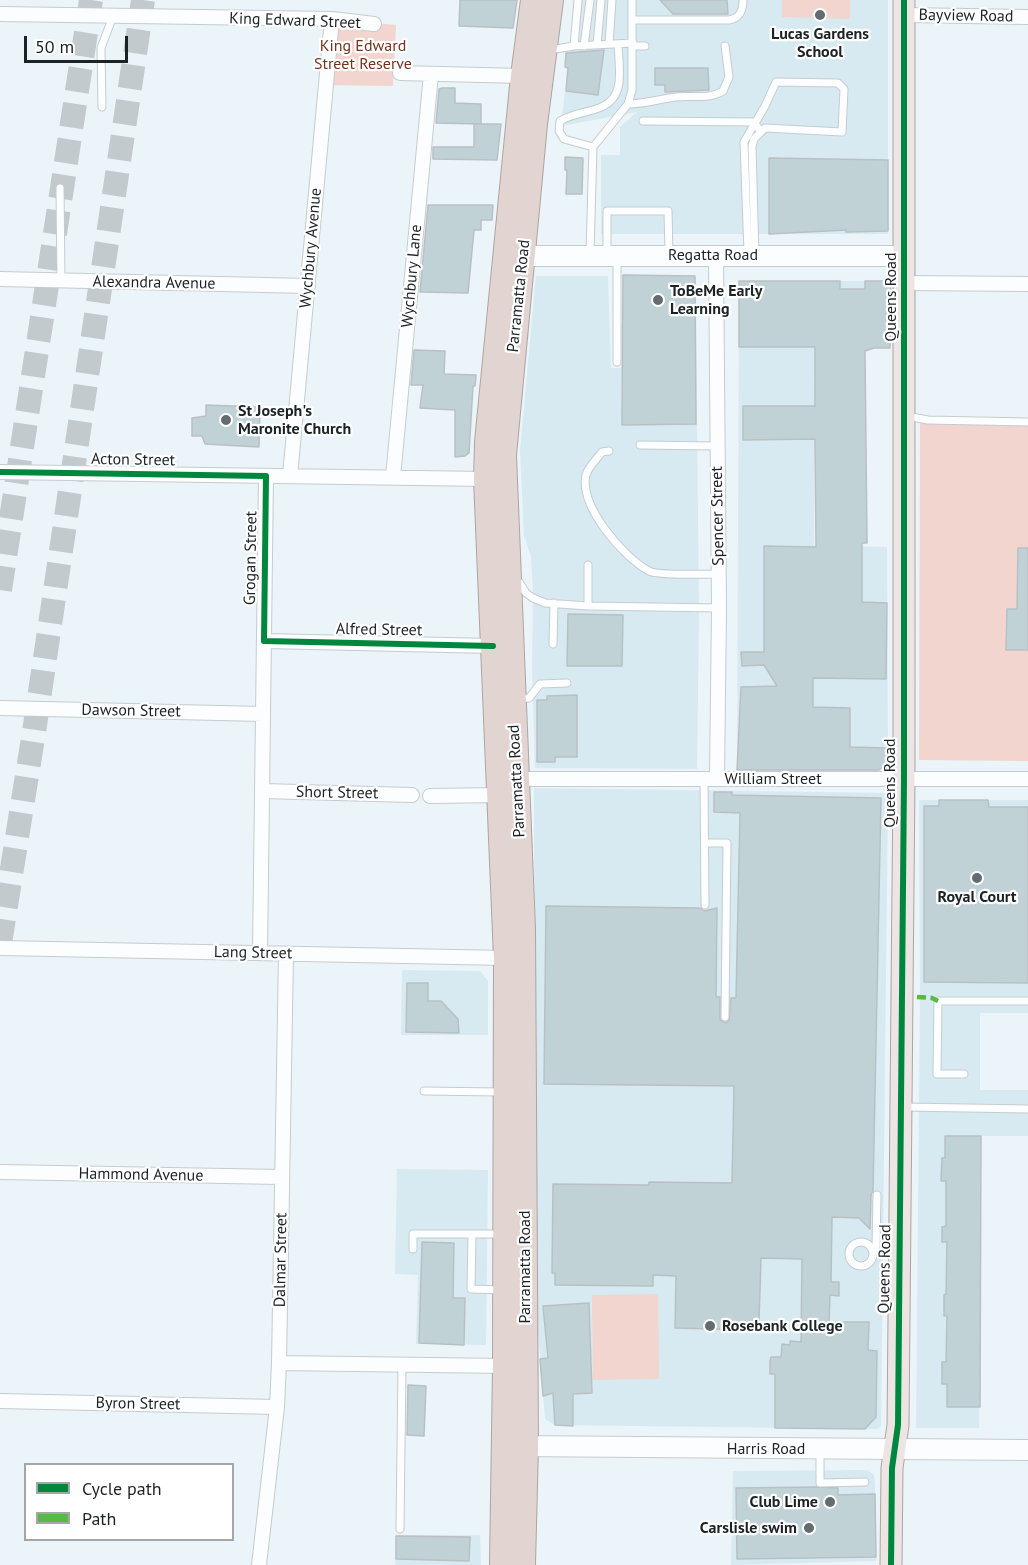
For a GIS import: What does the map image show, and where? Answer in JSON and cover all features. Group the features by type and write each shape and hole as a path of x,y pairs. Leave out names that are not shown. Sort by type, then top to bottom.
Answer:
{"highway":[{"name":"Parramatta Road","path":"502,1565 515,1447 524,1007 509,787 493,646 486,479 492,382 523,76 533,0"},
{"name":"Parramatta Road","path":"523,1565 515,1447 505,1366 506,958 509,787 514,699 504,455 522,256 551,0"}],"main road":[{"name":"Queens Road","path":"891,1565 891,1475 898,1425 885,1249 900,1107 904,779 904,8"},
{"name":"Regatta Road","path":"522,256 904,256"},
{"name":"Harris Road","path":"515,1447 1028,1450"}],"street":[{"name":"Bayview Road","path":"904,8 1028,17"},
{"name":"King Edward Street","path":"0,14 332,19 374,24"},
{"name":"Wychbury Avenue","path":"290,476 332,19"},
{"path":"400,73 523,76"},
{"name":"Wychbury Lane","path":"393,477 431,74"},
{"name":"Spencer Street","path":"710,778 719,608 716,255"},
{"name":"Alexandra Avenue","path":"0,279 308,286"},
{"path":"904,283 1028,284"},
{"name":"Acton Street","path":"0,472 486,479"},
{"name":"Grogan Street","path":"260,953 266,476"},
{"name":"Alfred Street","path":"264,641 493,646"},
{"name":"Dawson Street","path":"0,708 263,714"},
{"name":"William Street","path":"509,787 710,778 1028,780"},
{"path":"430,796 509,787"},
{"name":"Short Street","path":"262,791 412,795"},
{"name":"Lang Street","path":"0,948 506,958"},
{"name":"Dalmar Street","path":"259,1565 277,1407 279,1363 286,954"},
{"name":"Hammond Avenue","path":"0,1172 282,1177"},
{"path":"279,1363 505,1366"},
{"name":"Byron Street","path":"0,1401 277,1407"}],"lane":[{"path":"573,46 578,0"},
{"path":"584,46 590,0"},
{"path":"597,45 601,0"},
{"path":"609,44 612,0"},
{"path":"617,362 593,147 628,104 632,90 632,0"},
{"path":"632,20 729,20 740,15 743,1"},
{"path":"102,107 100,48 113,16"},
{"path":"544,50 609,44 645,46"},
{"path":"593,147 564,139 559,131 560,121 608,105 616,97 620,83 618,44"},
{"path":"628,104 643,104 676,97 712,96 723,91 729,77 725,46"},
{"path":"776,82 838,83 844,89 842,132 765,128 754,139 752,146 752,255 744,142 776,82"},
{"path":"643,121 754,122"},
{"path":"754,122 761,132"},
{"path":"60,188 61,281"},
{"path":"605,256 607,211 668,211 669,255"},
{"path":"904,416 928,420 1028,422"},
{"path":"640,445 717,446"},
{"path":"609,451 602,452 586,473 585,492 599,523 627,553 651,572 719,574"},
{"path":"506,537 517,566"},
{"path":"588,565 588,606"},
{"path":"518,574 522,590 546,603 719,608"},
{"path":"553,644 554,603"},
{"path":"514,699 529,698 540,684 567,683"},
{"path":"705,905 705,843 710,778"},
{"path":"705,843 727,843 725,1017"},
{"path":"964,1074 937,1074 938,1000 1028,1001"},
{"path":"424,1091 506,1092"},
{"path":"900,1107 1028,1109"},
{"path":"877,1195 885,1249"},
{"path":"413,1249 413,1234 505,1234"},
{"path":"472,1235 471,1289 504,1290"},
{"path":"400,1529 402,1365"},
{"path":"820,1449 820,1483 866,1482"}],"shaded area":[{"path":"575,0 888,0 888,234 601,234 601,155 620,155 620,127 637,112 561,126"},
{"path":"536,276 608,276 611,368 621,368 621,325 696,324 699,615 697,769 535,768 532,666 533,592 531,557 524,536 520,451"},
{"path":"739,281 891,281 890,348 815,347 814,545 887,547 888,763 878,771 737,771"},
{"path":"534,788 888,793 881,1426 878,1429 555,1425 545,1419 535,1293"},
{"path":"919,800 1028,800 1028,1013 980,1013 980,1090 1028,1090 1028,1136 981,1136 979,1428 916,1428 920,991"},
{"path":"402,970 480,971 488,981 488,1035 401,1035"},
{"path":"397,1169 488,1170 486,1345 416,1344 418,1275 395,1274"},
{"path":"868,1470 874,1475 875,1484 876,1561 731,1565 733,1471"},
{"path":"397,1535 480,1535 481,1565 395,1565"}],"green space":[{"path":"782,0 850,0 850,19 782,17"},
{"name":"King Edward Street Reserve","path":"332,19 396,25 393,86 326,85"},
{"path":"920,416 1028,418 1028,761 919,760"},
{"path":"658,1294 659,1379 593,1380 592,1295"}],"building":[{"path":"460,0 517,0 513,28 459,26"},
{"path":"660,0 727,0 728,14 673,14"},
{"path":"604,50 598,95 566,91 568,68 565,67 566,53"},
{"path":"655,68 708,68 709,90 665,92 665,85 655,85"},
{"path":"455,88 455,103 481,104 481,124 436,123 439,89"},
{"path":"474,124 501,124 497,160 433,159 433,147 474,147"},
{"path":"565,157 583,158 582,194 566,194"},
{"path":"769,158 888,160 888,231 846,232 846,230 769,234"},
{"path":"428,205 493,205 492,220 481,220 481,230 474,230 468,293 420,292"},
{"path":"623,275 695,276 696,424 622,425"},
{"path":"739,281 840,281 840,289 865,289 865,281 891,281 890,348 874,348 865,351 867,543 862,543 862,602 887,603 886,679 813,678 813,707 850,708 850,747 887,748 888,763 879,770 737,770 741,687 777,686 764,665 742,666 741,652 764,652 764,546 816,547 815,439 743,440 743,406 815,406 815,347 739,347"},
{"path":"414,350 445,351 444,374 476,375 475,386 473,386 469,453 465,456 455,457 455,410 420,408 423,385 411,385"},
{"path":"206,405 260,407 259,447 205,444 202,436 192,436 192,418 206,416"},
{"path":"1018,548 1028,548 1028,650 1006,650 1007,609 1017,609"},
{"path":"568,614 623,615 622,666 567,666"},
{"path":"577,695 577,757 555,757 555,762 537,762 537,700 547,700 547,696"},
{"path":"714,792 732,792 732,795 881,798 873,1191 870,1229 859,1218 832,1217 831,1282 839,1282 839,1296 830,1295 829,1322 869,1322 868,1350 877,1351 876,1417 865,1429 775,1428 775,1374 770,1374 770,1362 771,1357 781,1357 782,1344 790,1345 790,1341 801,1342 802,1259 761,1258 759,1321 751,1321 751,1330 675,1328 676,1276 653,1275 653,1286 555,1285 555,1273 552,1273 553,1184 732,1183 734,1086 544,1084 546,906 700,908 704,911 717,908 716,997 720,997 720,1020 726,1023 729,1020 731,998 736,998 740,813 714,812"},
{"name":"Royal Court","path":"939,800 988,800 989,807 1028,807 1028,983 924,982 924,806 939,806"},
{"path":"407,983 428,983 428,1001 441,1001 458,1019 459,1033 406,1032"},
{"path":"945,1136 981,1136 980,1407 947,1407 947,1384 942,1384 942,1362 946,1362 947,1316 944,1316 944,1295 946,1294 947,1242 942,1242 942,1227 946,1226 946,1181 941,1181 942,1158 945,1158"},
{"path":"422,1242 454,1243 453,1298 465,1298 464,1345 419,1343"},
{"path":"589,1303 592,1393 573,1394 573,1426 555,1425 553,1393 543,1396 540,1359 548,1358 543,1306"},
{"path":"408,1385 426,1386 424,1436 407,1435"},
{"path":"736,1488 838,1488 838,1495 875,1494 876,1557 737,1559"},
{"path":"396,1536 470,1537 469,1561 396,1559"}],"tunnel":[{"path":"0,590 91,0"},
{"path":"0,943 34,732 143,0"}],"marked path":[{"path":"917,997 932,998 938,1001"}],"cycle path":[{"path":"891,1565 892,1468 898,1425 904,779 904,0"},
{"path":"0,472 266,476 264,641 493,646"}],"place":[{"name":"Lucas Gardens School","path":"820,15"},
{"name":"ToBeMe Early Learning","path":"658,300"},
{"name":"St Joseph's Maronite Church","path":"226,420"},
{"name":"Royal Court","path":"977,878"},
{"name":"Rosebank College","path":"710,1326"},
{"name":"Club Lime","path":"830,1502"},
{"name":"Carslisle swim","path":"809,1528"}]}
